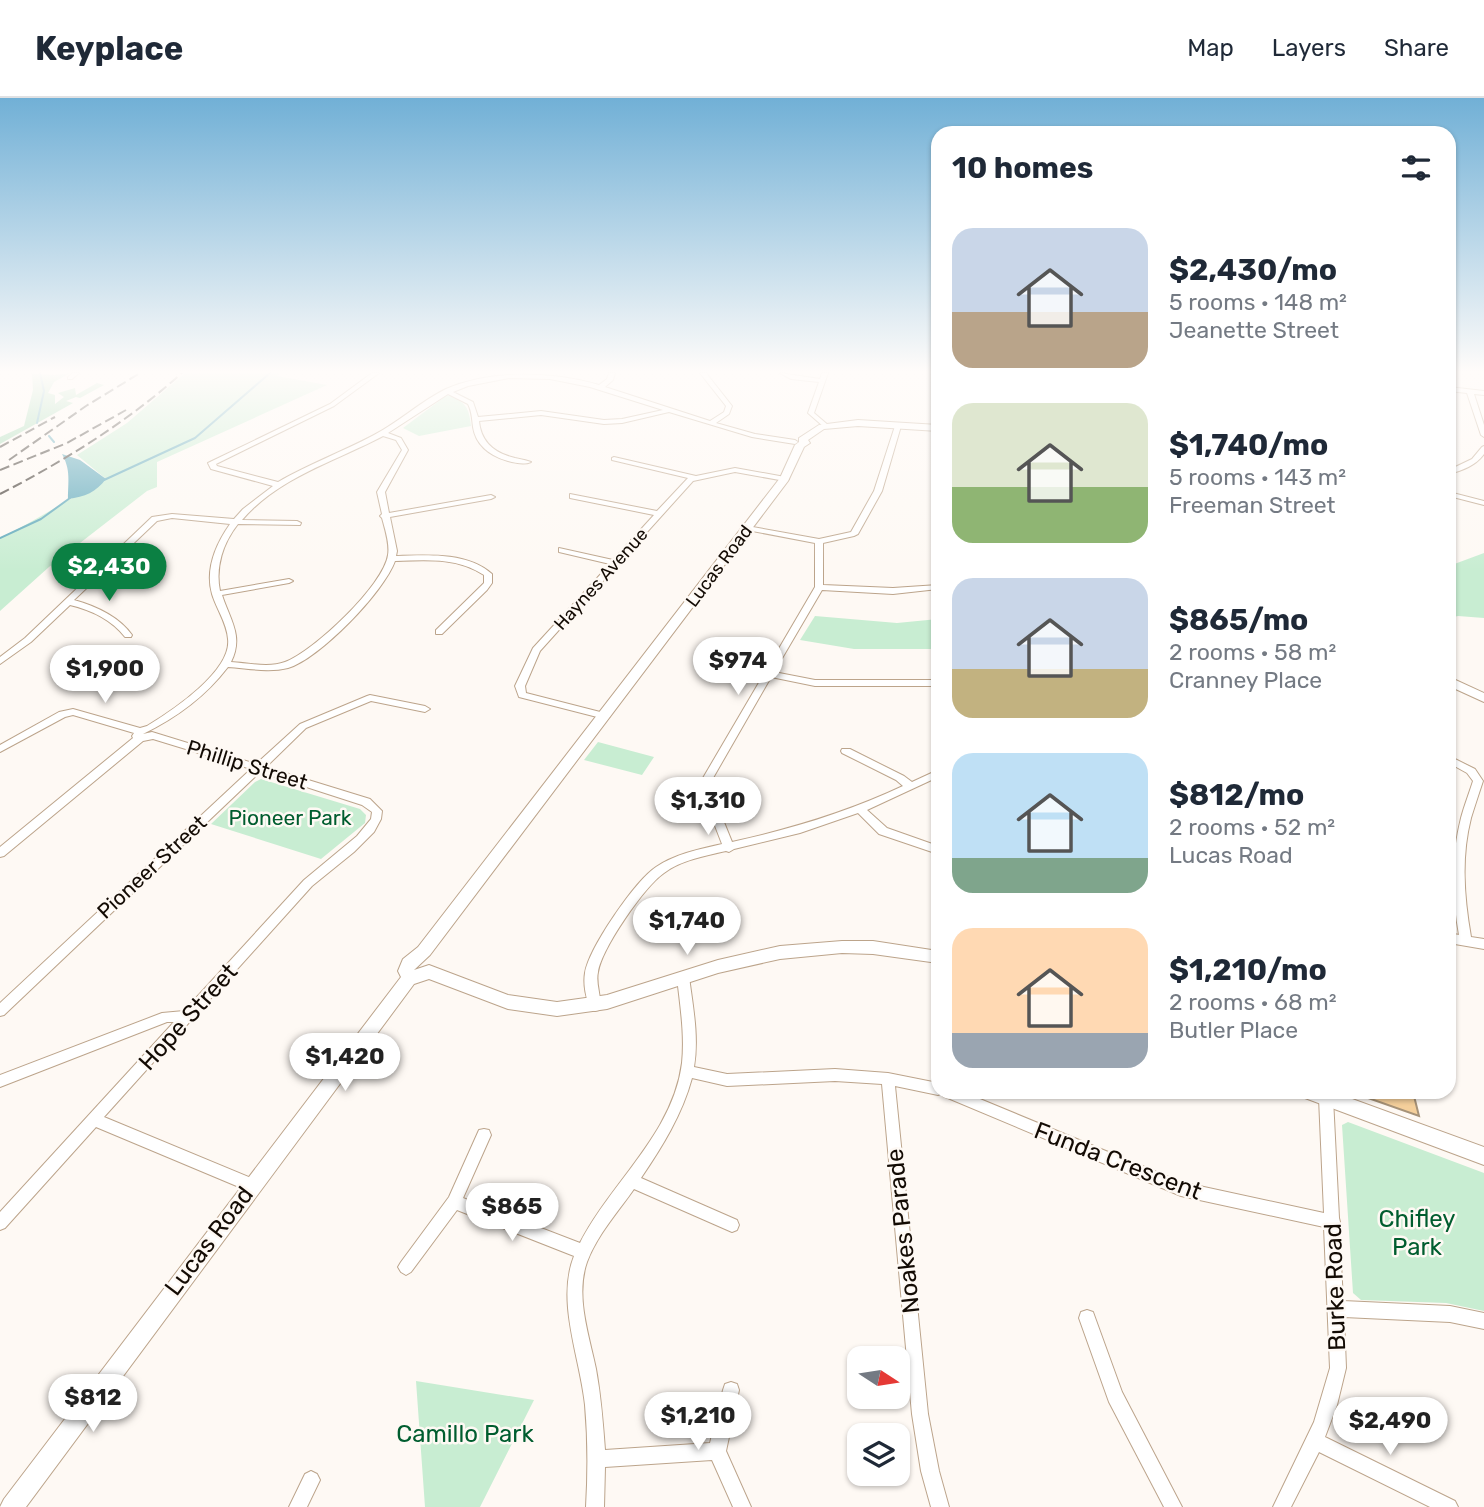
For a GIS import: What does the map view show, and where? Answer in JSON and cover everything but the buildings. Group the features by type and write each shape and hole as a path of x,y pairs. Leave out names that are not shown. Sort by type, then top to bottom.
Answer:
{"street":[{"path":"262,439 212,463 214,467 279,485"},
{"path":"0,853 212,680 227,664 233,640 216,594 214,574 217,556 237,522 253,505 279,485 371,439"},
{"path":"227,664 271,667 286,665 299,659 374,592 392,559 390,533 384,516 381,492 405,450 398,439"},
{"path":"479,439 487,449 509,460 527,462"},
{"path":"771,439 799,442 803,439"},
{"path":"747,528 819,541 854,534 878,492 894,439"},
{"name":"Lucas Road","path":"12,1507 251,1185 421,968 584,750 605,716 785,479 799,442"},
{"path":"1456,469 1471,464 1483,452"},
{"path":"614,459 693,477 738,470 785,479"},
{"name":"Haynes Avenue","path":"605,716 526,697 519,690 536,650 693,477"},
{"path":"573,496 659,514"},
{"path":"1456,496 1484,503"},
{"path":"384,516 491,497"},
{"path":"0,660 28,640 70,602 158,517 297,523"},
{"path":"729,848 709,800 708,778 819,587 819,541"},
{"path":"562,550 616,563"},
{"path":"392,559 446,560 479,568 488,574 488,583 484,588 439,632"},
{"path":"216,594 289,580"},
{"path":"819,587 899,592 931,588"},
{"path":"70,602 80,604 124,628 128,635"},
{"path":"769,674 815,683 931,683"},
{"path":"1456,684 1484,698"},
{"name":"Pioneer Street","path":"0,1012 303,726 365,699 376,697 425,709"},
{"name":"Phillip Street","path":"0,750 67,713 78,713 366,803 374,808 378,815"},
{"path":"846,751 900,778 911,787"},
{"path":"1456,763 1471,771 1478,781 1464,823 1460,849 1459,881 1466,941"},
{"path":"595,1006 591,977 594,962 645,882 671,864 861,810 931,777"},
{"path":"861,810 883,831 931,848"},
{"name":"Hope Street","path":"0,1223 315,876 373,828 378,815"},
{"path":"1456,939 1484,944"},
{"path":"421,968 507,1001 554,1009 595,1006 748,957 799,948 876,947 931,956"},
{"path":"595,1507 598,1459 592,1395 575,1298 578,1269 584,1252 665,1128 687,1071 689,1023 682,977"},
{"path":"0,1082 159,1019 172,1015 188,1016"},
{"path":"687,1071 727,1080 835,1075 888,1079 931,1087"},
{"name":"Noakes Parade","path":"888,1079 920,1415 930,1471 940,1507"},
{"name":"Funda Crescent","path":"965,1099 1181,1189 1333,1222"},
{"name":"Burke Road","path":"1282,1507 1315,1441 1331,1398 1339,1352 1333,1222 1319,1099"},
{"path":"1330,1099 1484,1156"},
{"path":"95,1120 251,1185"},
{"path":"406,1267 454,1202 484,1135"},
{"path":"630,1180 732,1225"},
{"path":"454,1202 584,1252"},
{"path":"1337,1310 1450,1314 1484,1321"},
{"path":"1087,1318 1115,1396 1173,1507"},
{"path":"731,1390 717,1451 742,1507"},
{"path":"1315,1441 1449,1507"},
{"path":"598,1459 717,1451"},
{"path":"298,1507 312,1480"}],"green space":[{"path":"102,439 208,439 157,462 157,487 147,491 49,567 0,611 0,538 106,479 77,455"},
{"path":"1484,553 1484,618 1456,616 1456,563"},
{"path":"815,616 897,623 931,620 931,649 854,649 800,640"},
{"path":"598,742 654,757 642,775 584,760"},
{"name":"Pioneer Park","path":"261,779 360,809 366,815 365,823 321,859 211,824"},
{"name":"Chifley Park","path":"1348,1122 1484,1173 1484,1311 1446,1303 1361,1300 1353,1293 1342,1125"},
{"name":"Camillo Park","path":"416,1381 534,1400 480,1507 425,1507"}],"water":[{"path":"62,454 80,460 106,479 90,493 68,499 68,471"}],"waterway":[{"path":"51,439 54,442"},
{"path":"104,480 193,439"},
{"path":"0,538 41,519 70,498"}],"railway":[{"path":"0,447 15,439"},
{"path":"9,460 39,439"},
{"path":"0,470 75,439"},
{"path":"0,494 95,439"}]}
